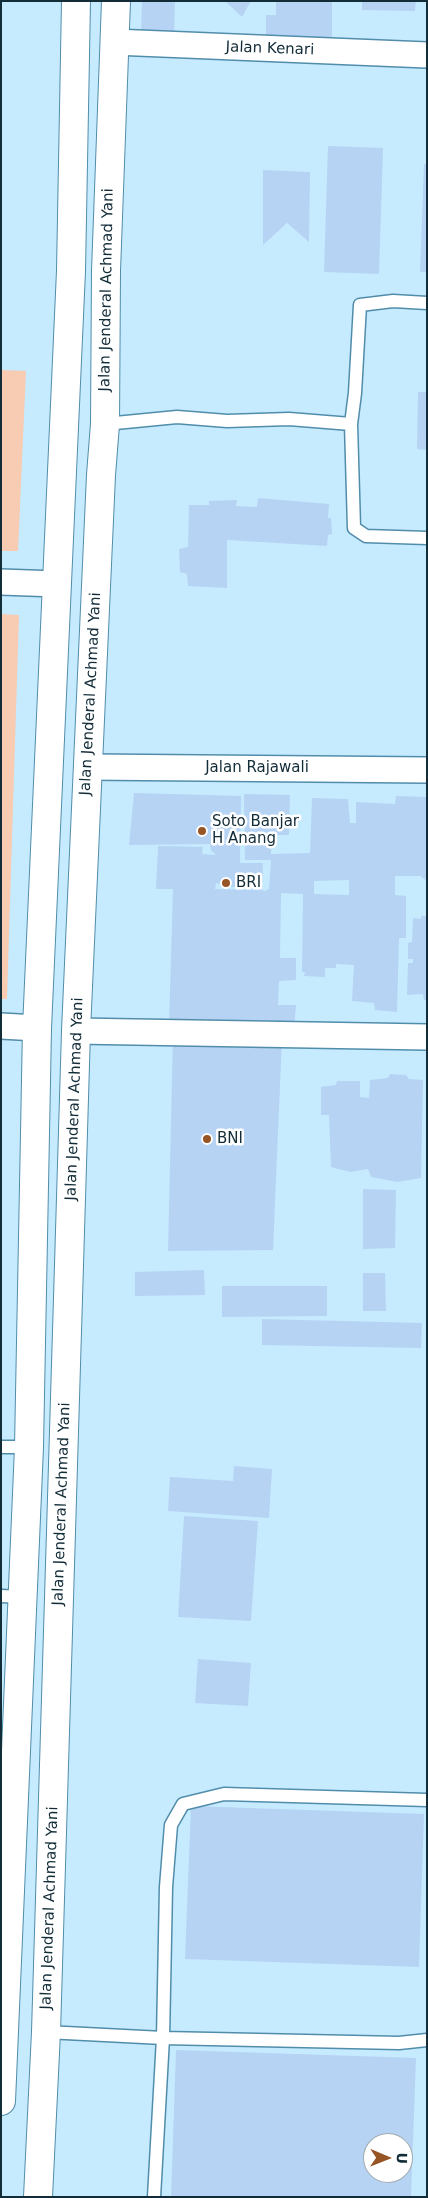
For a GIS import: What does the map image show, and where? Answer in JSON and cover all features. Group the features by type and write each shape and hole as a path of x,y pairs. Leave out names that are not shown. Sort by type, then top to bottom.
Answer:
{"highway":[{"path":"1,2102 12,1596 29,1447 37,1028 70,272 76,1"},
{"name":"Jalan Jenderal Achmad Yani","path":"38,2197 46,2032 76,1031 101,475 106,424 106,271 116,1"},
{"path":"70,272 106,271"},
{"path":"62,475 101,475"}],"street":[{"name":"Jalan Kenari","path":"114,42 427,55"},
{"path":"1,582 57,584"},
{"name":"Jalan Rajawali","path":"88,767 427,770"},
{"path":"1,1026 37,1028"},
{"path":"76,1031 427,1038"}],"lane":[{"path":"427,303 393,301 360,306 355,393 350,424 354,528 366,536 427,538"},
{"path":"106,424 177,417 227,421 289,419 350,424"},
{"path":"1,1446 29,1447"},
{"path":"154,2197 163,2038 166,1887 171,1825 183,1804 224,1794 427,1800"},
{"path":"46,2032 163,2038 399,2043 427,2040"}],"shaded area":[{"path":"1,370 26,371 18,551 1,551"},
{"path":"1,614 19,615 7,999 1,999"}],"building":[{"path":"142,1 175,1 174,36 141,36"},
{"path":"225,1 251,1 242,17"},
{"path":"276,1 332,1 332,37 266,37 266,15 276,15"},
{"path":"362,1 416,1 415,11 362,10"},
{"path":"328,146 383,148 379,274 324,272"},
{"path":"424,164 427,164 427,272 420,272"},
{"path":"263,170 310,172 309,242 287,223 263,245"},
{"path":"418,392 427,392 427,450 417,449"},
{"path":"258,498 329,504 328,518 331,518 332,534 328,535 327,546 227,540 227,588 188,586 187,574 180,572 179,549 188,547 189,505 209,505 209,501 237,500 236,506 257,507"},
{"path":"134,793 241,796 240,863 263,863 262,890 265,891 269,889 271,860 245,860 244,794 290,795 289,835 272,835 271,854 310,853 312,798 348,799 350,823 356,823 356,802 395,804 396,796 427,797 427,881 420,876 395,876 395,895 406,896 406,938 399,938 397,1012 375,1010 374,1003 352,1001 354,965 336,964 336,968 325,968 325,977 304,976 305,972 302,972 303,894 281,893 280,958 296,958 296,980 279,981 278,1005 296,1005 294,1029 169,1025 173,889 156,889 158,846 203,847 202,854 216,855 211,850 210,844 129,845","holes":["349,880 349,895 314,894 314,881","216,883 232,887 247,886 262,890 215,889"]},
{"path":"421,916 427,916 427,1001 424,1000 423,994 407,995 408,963 413,963 413,959 408,959 408,943 412,942 413,918 421,919"},
{"path":"173,1036 282,1039 273,1250 168,1251"},
{"path":"390,1074 406,1075 409,1079 423,1080 421,1178 397,1182 371,1177 368,1169 350,1172 331,1167 329,1115 321,1115 321,1087 336,1085 337,1081 360,1081 360,1097 369,1098 370,1080 388,1078"},
{"path":"363,1189 396,1190 395,1248 363,1249"},
{"path":"204,1270 205,1295 135,1296 135,1272"},
{"path":"363,1273 385,1273 386,1311 363,1311"},
{"path":"222,1286 327,1286 327,1316 222,1317"},
{"path":"262,1319 422,1323 421,1348 262,1345"},
{"path":"234,1466 272,1469 269,1518 168,1511 170,1477 233,1481"},
{"path":"184,1516 258,1521 251,1621 178,1617"},
{"path":"198,1659 251,1663 248,1706 195,1703"},
{"path":"191,1806 424,1814 419,1967 185,1959"},
{"path":"176,2050 416,2058 413,2141 413,2133 363,2133 363,2183 412,2183 411,2197 171,2197"}],"place":[{"name":"Soto Banjar H Anang","path":"202,831"},
{"name":"BRI","path":"226,883"},
{"name":"BNI","path":"207,1139"}]}
